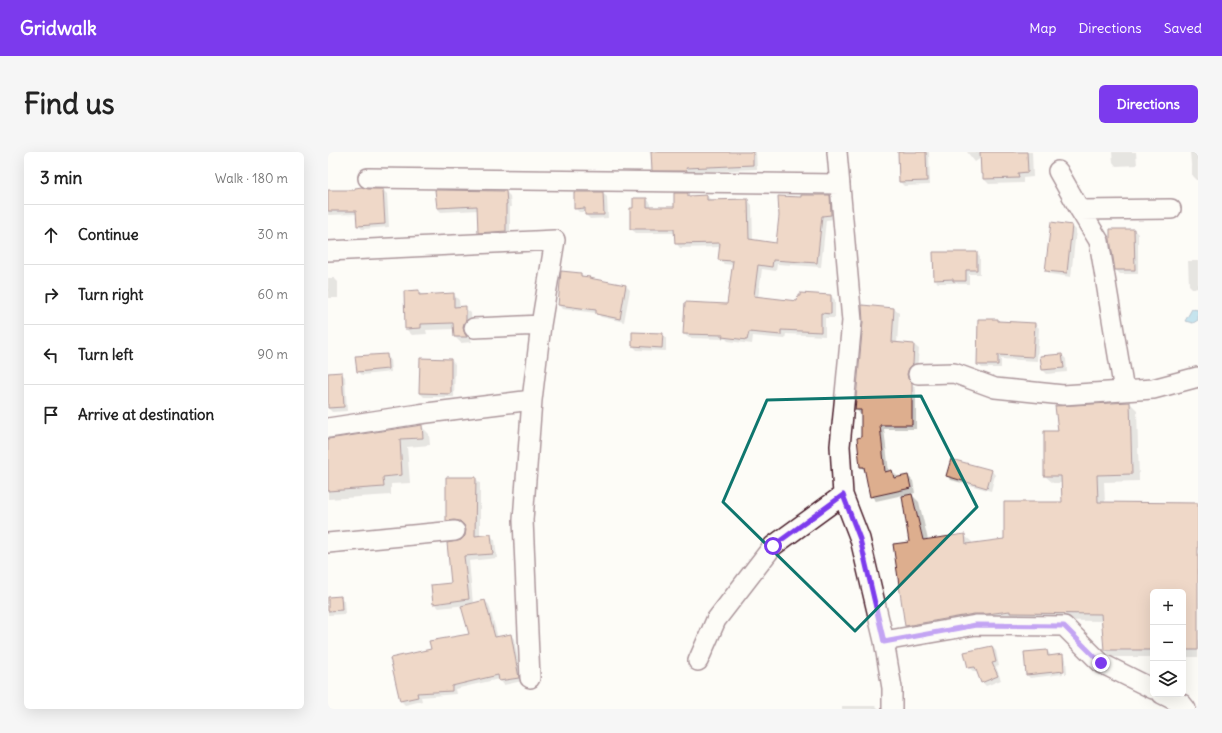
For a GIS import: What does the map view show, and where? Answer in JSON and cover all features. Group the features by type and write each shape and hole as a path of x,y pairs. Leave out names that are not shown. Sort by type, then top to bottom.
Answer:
{"street":[{"path":"837,152 852,321 840,446 843,495 860,539 884,642 892,688 892,709"},
{"path":"1058,171 1099,241 1124,391"},
{"path":"368,178 840,184"},
{"path":"1080,210 1171,209"},
{"path":"328,250 555,240 541,325 532,400 523,520 530,678"},
{"path":"474,328 541,325"},
{"path":"918,374 954,374 994,388 1063,395 1153,389 1198,377"},
{"path":"328,428 419,414 532,400"},
{"path":"698,661 716,620 773,546 843,495"},
{"path":"328,543 455,530"},
{"path":"884,642 976,625 1064,626 1101,663 1150,688"},
{"path":"1168,697 1182,704 1186,709"}],"highlighted area":[{"path":"921,396 977,507 855,631 723,502 767,400"}],"water":[{"path":"1192,309 1198,310 1198,320 1193,323 1185,321"}],"building":[{"path":"651,152 753,152 753,165 686,168 687,171 652,171"},
{"path":"898,152 926,152 927,181 899,182"},
{"path":"980,152 1027,152 1028,172 1018,173 1019,178 983,179 983,174 981,174"},
{"path":"362,187 368,189 383,189 385,224 357,226 356,211 328,211 328,190 355,190 355,188"},
{"path":"435,190 506,191 506,231 478,233 477,206 437,208"},
{"path":"574,192 603,192 604,215 585,215 585,208 574,209"},
{"path":"674,193 688,193 688,196 707,195 707,200 748,199 749,239 776,243 779,216 778,196 801,197 801,195 830,195 831,215 822,216 817,263 773,260 772,267 758,265 754,296 797,301 800,293 831,295 831,314 821,313 821,332 781,330 781,335 749,332 747,340 722,337 723,335 683,334 685,302 727,304 733,261 718,260 720,243 675,244 674,229 630,229 630,208 633,208 633,198 647,198 647,207 674,207"},
{"path":"1051,222 1072,225 1067,273 1045,271"},
{"path":"1110,229 1134,229 1135,270 1115,270 1110,239"},
{"path":"933,252 977,252 977,270 966,270 966,281 953,281 953,279 934,280"},
{"path":"561,271 581,273 581,276 626,285 620,319 596,314 596,310 558,305"},
{"path":"419,290 419,295 454,293 454,307 466,306 466,320 463,328 467,337 454,337 453,323 421,324 421,328 405,329 404,291"},
{"path":"862,305 894,308 892,342 914,344 913,364 909,368 907,374 908,379 912,383 912,425 880,425 885,472 892,470 894,478 908,475 911,488 870,497 864,467 860,467 857,438 861,437 861,410 855,410 863,322"},
{"path":"978,319 998,319 998,321 1035,323 1033,357 998,355 998,365 977,365"},
{"path":"632,332 663,333 662,348 632,346"},
{"path":"387,354 388,369 357,372 355,356"},
{"path":"1062,354 1064,368 1042,370 1040,356"},
{"path":"420,358 451,359 451,394 419,393"},
{"path":"342,372 344,407 328,408 328,373"},
{"path":"1130,402 1132,474 1097,475 1098,502 1198,503 1198,650 1186,650 1186,589 1150,589 1150,650 1104,650 1101,614 1010,613 1010,611 974,614 905,626 893,544 909,542 902,496 912,494 923,540 965,534 966,544 1004,539 1004,502 1062,502 1061,476 1044,476 1044,431 1058,431 1055,406"},
{"path":"422,425 423,438 400,439 402,475 383,477 384,487 328,491 328,439"},
{"path":"951,459 992,470 987,488 946,476"},
{"path":"446,477 476,477 475,536 491,534 493,554 464,556 469,599 433,604 431,585 451,583 447,543 461,540 465,536 466,530 460,521 446,521"},
{"path":"341,596 342,610 328,611 328,597"},
{"path":"485,600 495,637 511,634 519,678 499,681 498,675 452,686 452,691 417,693 418,697 400,701 390,658 431,649 429,641 469,634 461,606"},
{"path":"992,646 996,662 992,663 998,676 981,683 975,667 968,668 964,652"},
{"path":"1047,650 1048,656 1063,654 1064,671 1026,675 1024,652"}],"route":[{"path":"773,546 843,495 860,539 884,642 976,625 1064,626 1101,663"}]}
